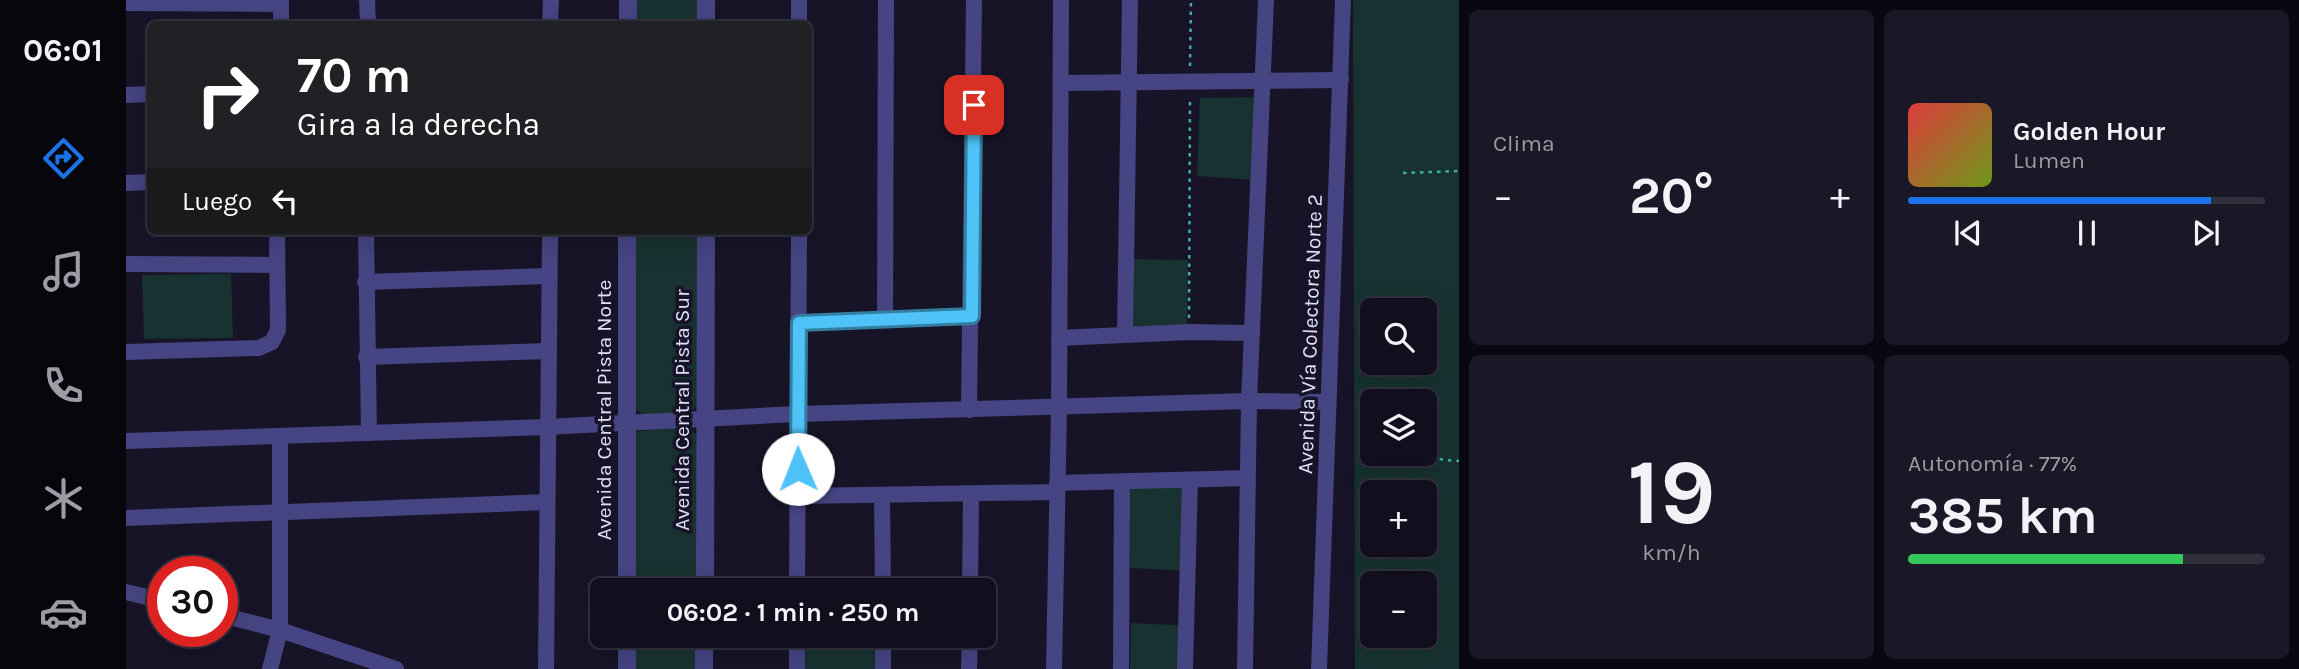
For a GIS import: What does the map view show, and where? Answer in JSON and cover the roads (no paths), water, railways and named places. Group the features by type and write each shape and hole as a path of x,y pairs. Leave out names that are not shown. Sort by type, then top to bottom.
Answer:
{"street":[{"path":"367,0 368,21"},
{"path":"550,21 551,0"},
{"path":"628,0 628,21"},
{"path":"706,0 706,21"},
{"path":"799,0 799,21"},
{"path":"886,0 886,319"},
{"path":"969,410 974,0"},
{"path":"1054,669 1059,409 1061,0"},
{"path":"1125,334 1130,0"},
{"path":"1245,669 1248,401 1266,0"},
{"name":"Avenida Vía Colectora Norte 2","path":"1319,669 1343,0"},
{"path":"126,4 281,2 281,21"},
{"path":"1062,83 1341,80"},
{"path":"126,95 147,94"},
{"path":"126,183 147,182"},
{"path":"126,352 259,348 272,342 278,330 277,235"},
{"path":"366,235 369,433"},
{"path":"546,669 550,235"},
{"name":"Avenida Central Pista Norte","path":"627,235 627,578"},
{"name":"Avenida Central Pista Sur","path":"705,578 706,235"},
{"path":"797,578 799,235"},
{"path":"126,264 276,265"},
{"path":"365,282 549,276"},
{"path":"799,323 972,316"},
{"path":"1059,338 1251,332"},
{"path":"366,357 549,351"},
{"path":"126,441 547,427 797,414 1059,409 1248,401 1327,402"},
{"path":"270,669 281,630 280,436"},
{"path":"798,496 971,495 1122,482 1247,478"},
{"path":"1185,669 1190,480"},
{"path":"1121,669 1122,482"},
{"path":"882,495 883,578"},
{"path":"970,578 971,495"},
{"path":"126,518 547,502"},
{"path":"126,592 147,597"},
{"path":"238,619 281,630 396,669"},
{"path":"627,648 627,669"},
{"path":"704,648 704,669"},
{"path":"797,648 797,669"},
{"path":"883,648 883,669"},
{"path":"969,669 970,648"}]}
